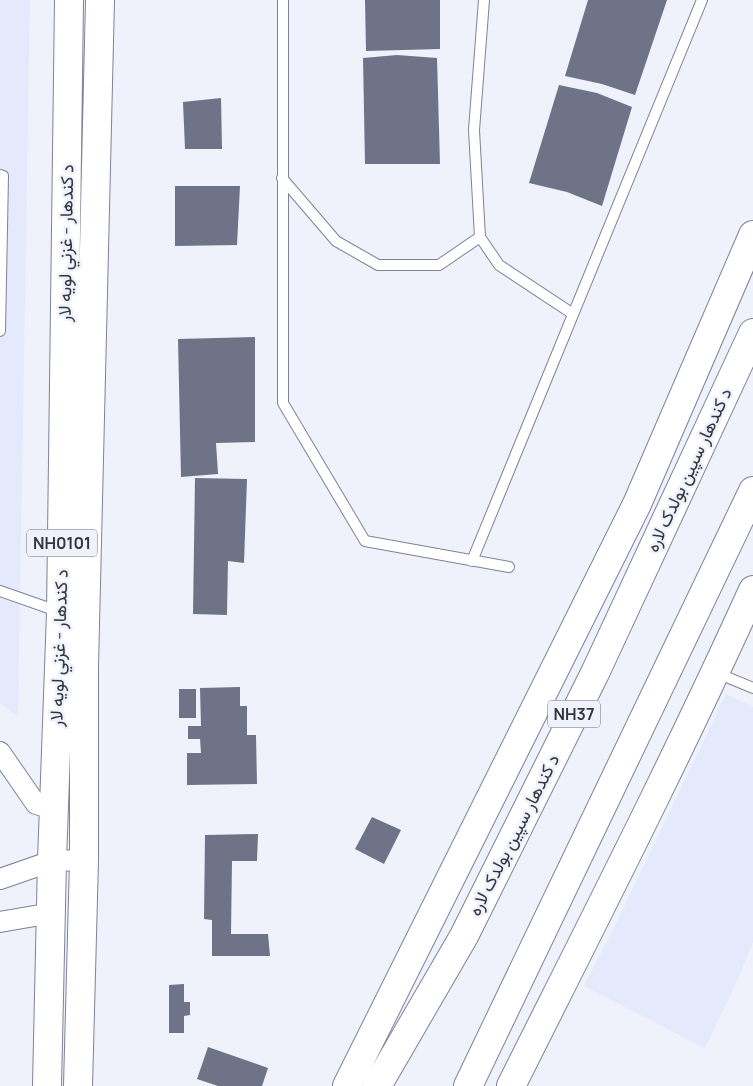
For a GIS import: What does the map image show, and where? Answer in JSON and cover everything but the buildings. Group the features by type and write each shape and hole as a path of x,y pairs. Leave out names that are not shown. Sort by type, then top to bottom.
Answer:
{"main road":[{"name":"د کندهار - غزني لويه لار","path":"47,1086 52,861 61,613 69,0"},
{"name":"د کندهار - غزني لويه لار","path":"78,1086 84,860 84,667 100,0"},
{"path":"346,1086 637,504 753,236"},
{"name":"د کندهار سپین بولدک لاره","path":"377,1086 464,936 595,672 753,333"},
{"path":"468,1086 753,491"},
{"path":"510,1086 667,774 716,673 753,590"}],"street":[{"path":"0,752 36,804 54,810"},
{"path":"0,879 52,861 84,860"},
{"path":"0,922 52,913"}],"lane":[{"path":"283,0 283,403 364,541 509,567"},
{"path":"484,0 474,130 480,237 500,266 573,314"},
{"path":"472,561 702,0"},
{"path":"0,176 3,176 0,330"},
{"path":"282,178 336,241 378,265 439,265 480,237"},
{"path":"0,591 61,613"},
{"path":"716,673 753,688"}],"shaded area":[{"path":"0,0 30,0 18,716 0,703"},
{"path":"726,694 753,707 753,942 737,981 705,1048 584,986 616,924"}]}
